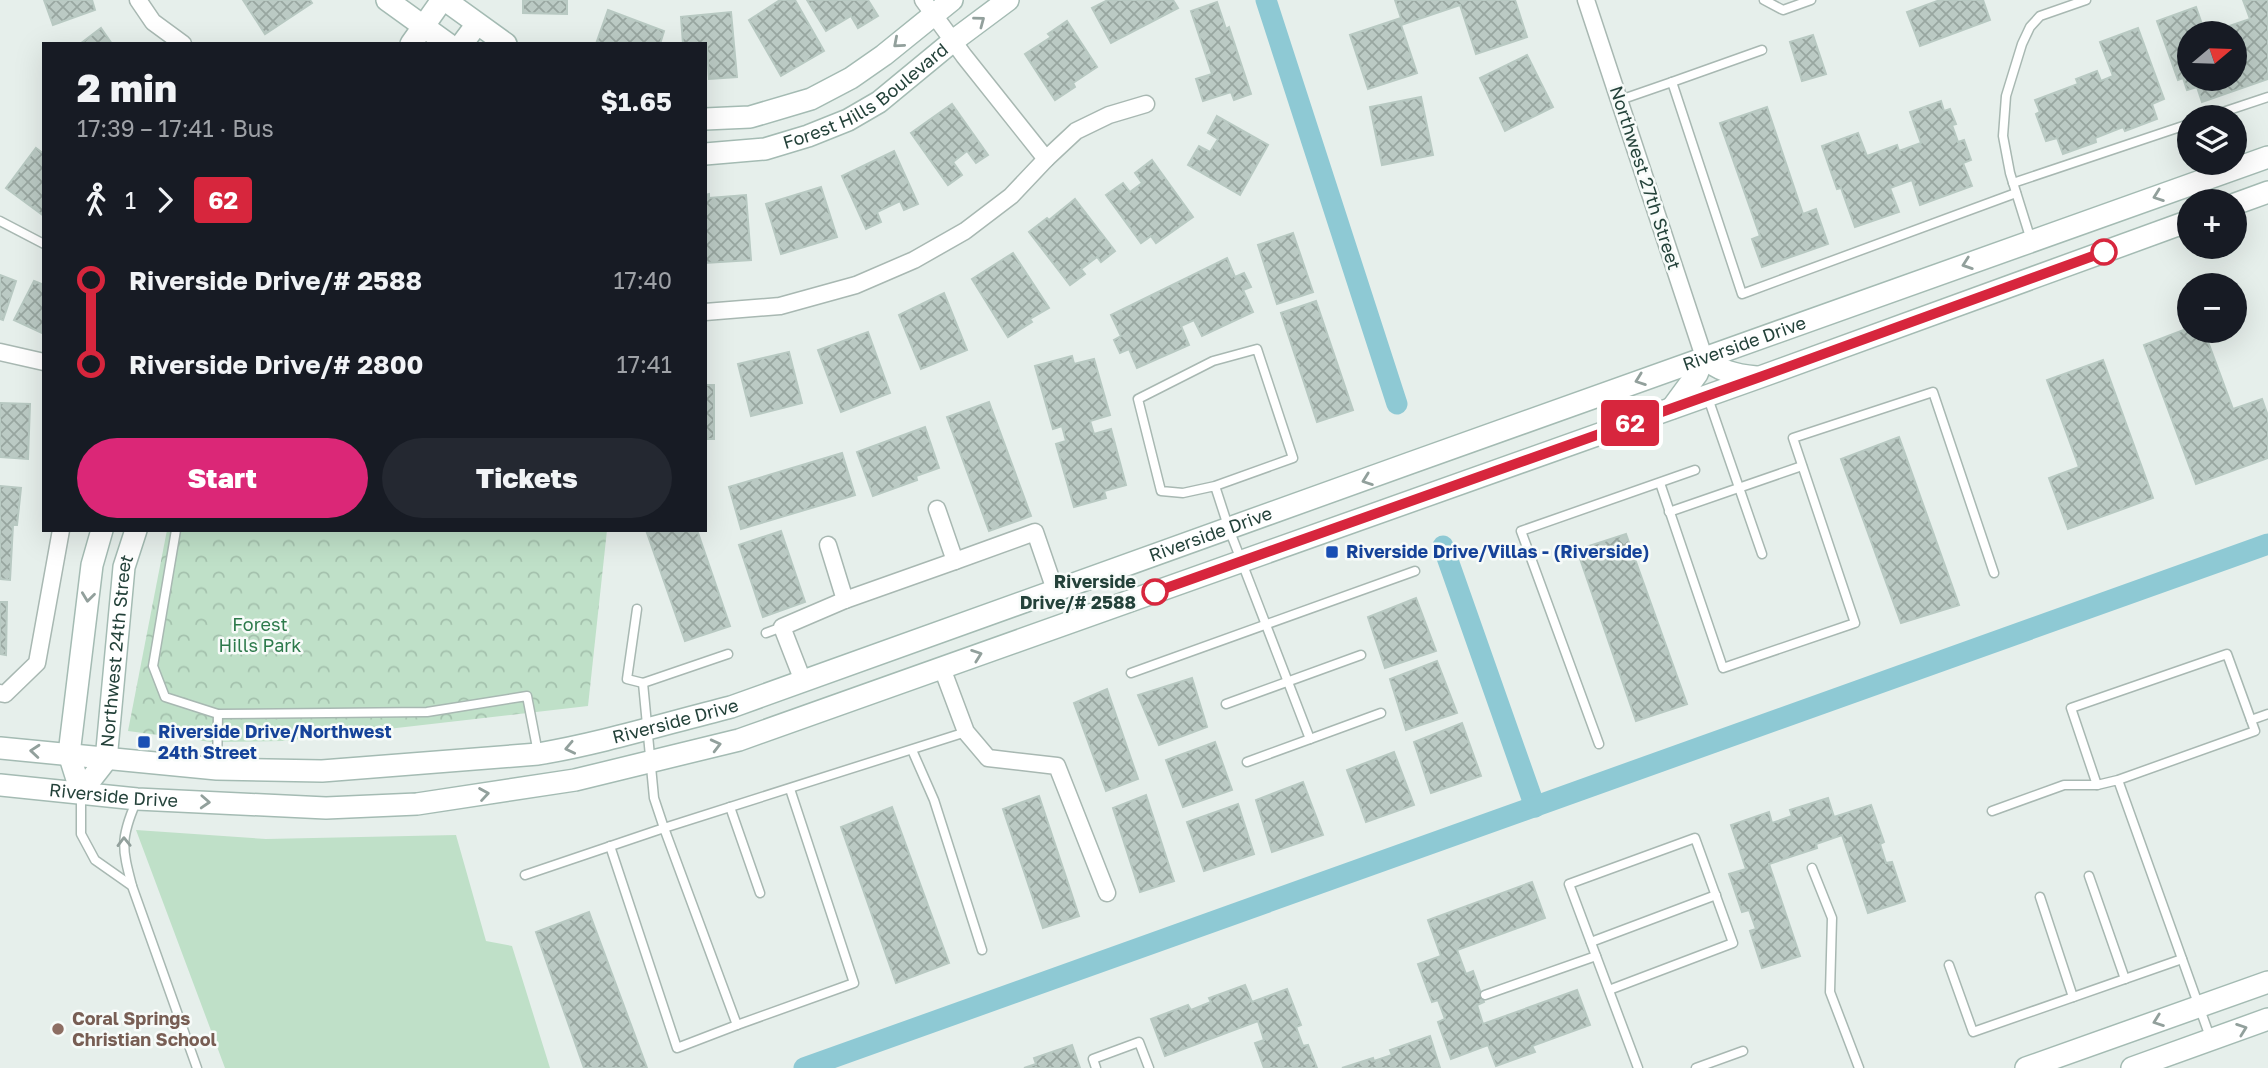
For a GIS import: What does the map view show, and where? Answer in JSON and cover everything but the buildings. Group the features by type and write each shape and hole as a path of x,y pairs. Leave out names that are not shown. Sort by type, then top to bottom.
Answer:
{"street":[{"path":"138,0 153,22 180,42"},
{"path":"387,0 417,35 441,42"},
{"path":"417,35 443,0 503,42"},
{"name":"Forest Hills Boulevard","path":"707,119 750,117 811,99 851,78 884,55 928,6 952,0"},
{"name":"Forest Hills Boulevard","path":"707,154 765,149 848,120 878,102 1009,0"},
{"name":"Northwest 27th Street","path":"1586,0 1704,357"},
{"path":"928,6 1045,159"},
{"path":"463,42 477,23"},
{"path":"707,312 780,306 856,285 915,260 965,230 1011,196 1045,159 1076,131 1109,115 1146,104"},
{"name":"Riverside Drive","path":"0,748 217,769 322,771 538,754 648,729 731,707 2268,157"},
{"path":"2247,200 2268,192"},
{"name":"Riverside Drive","path":"0,785 137,799 326,808 417,804 575,780 739,740 1707,396 2177,225"},
{"path":"0,352 42,362"},
{"path":"1672,408 1697,374 1704,357 1713,366 1728,372 1760,377"},
{"path":"937,509 955,561"},
{"path":"0,693 5,694 37,663 61,532"},
{"name":"Northwest 24th Street","path":"81,792 69,754 92,565 101,532"},
{"name":"Northwest 24th Street","path":"81,792 106,760 124,567 134,532"},
{"path":"803,681 782,627 845,600 1035,532 1055,590"},
{"path":"828,545 845,600"},
{"path":"943,667 966,732 988,758 1057,766 1107,893"},
{"path":"2026,1068 2268,982"},
{"path":"2132,1068 2268,1019"}],"lane":[{"path":"1765,0 1783,10 1811,0"},
{"path":"2032,241 2013,183 2003,136 2006,96 2030,27 2040,16 2064,4 2086,0"},
{"path":"1619,100 1762,50"},
{"path":"1672,82 1742,294 2016,193"},
{"path":"2244,105 2268,97"},
{"path":"2013,183 2177,128"},
{"path":"0,222 42,243"},
{"path":"1258,349 1293,458 1215,486 1184,493 1161,491 1138,399 1213,361 1258,349"},
{"path":"1660,483 1723,668 1855,623 1793,438 1933,392 1994,573"},
{"path":"1707,396 1762,554"},
{"path":"1669,512 1802,466"},
{"path":"1599,744 1521,531 1695,470"},
{"path":"1215,486 1310,739"},
{"path":"177,532 153,666 165,697 218,714 427,712 527,696 538,754"},
{"path":"1131,673 1415,571"},
{"path":"638,609 627,679 643,682 727,654"},
{"path":"766,633 782,627"},
{"path":"1992,811 2064,785 2096,785 2118,780 2255,731 2227,654 2071,708 2096,785"},
{"path":"1226,704 1361,655"},
{"path":"643,682 654,798 737,1025"},
{"path":"1247,762 1381,713"},
{"path":"217,769 218,714"},
{"path":"2251,720 2268,714"},
{"path":"525,875 966,732"},
{"path":"912,750 934,800 982,950"},
{"path":"2118,780 2211,1040"},
{"path":"610,846 677,1048 853,982 790,789"},
{"path":"81,792 81,834 95,860 132,886"},
{"path":"137,799 124,831 125,858 132,886 197,1068"},
{"path":"730,807 760,893"},
{"path":"1609,990 1733,943 1695,838 1569,884 1635,1067"},
{"path":"1812,868 1832,918 1829,992 1859,1068"},
{"path":"2089,876 2125,979"},
{"path":"1591,942 1716,895"},
{"path":"2040,897 2073,997"},
{"path":"1485,995 1596,956"},
{"path":"1949,965 1973,1032 2182,960"},
{"path":"1096,1068 1093,1059 1139,1042 1149,1068"},
{"path":"1696,1068 1743,1051"}],"green space":[{"name":"Forest Hills Park","path":"167,532 607,532 588,706 283,741 211,742 128,731"},
{"path":"136,830 266,839 456,835 486,941 512,946 550,1068 225,1068"}],"waterway":[{"path":"1266,0 1397,404"},
{"path":"804,1068 2268,544"},
{"path":"1443,546 1535,807"}],"bus line":[{"name":"62","path":"1155,592 2104,252"}],"place":[{"name":"Riverside Drive/Villas - (Riverside)","path":"1332,552"},
{"name":"Riverside Drive/# 2588","path":"1155,592"},
{"name":"Riverside Drive/Northwest 24th Street","path":"144,742"},
{"name":"Coral Springs Christian School","path":"58,1029"}]}
